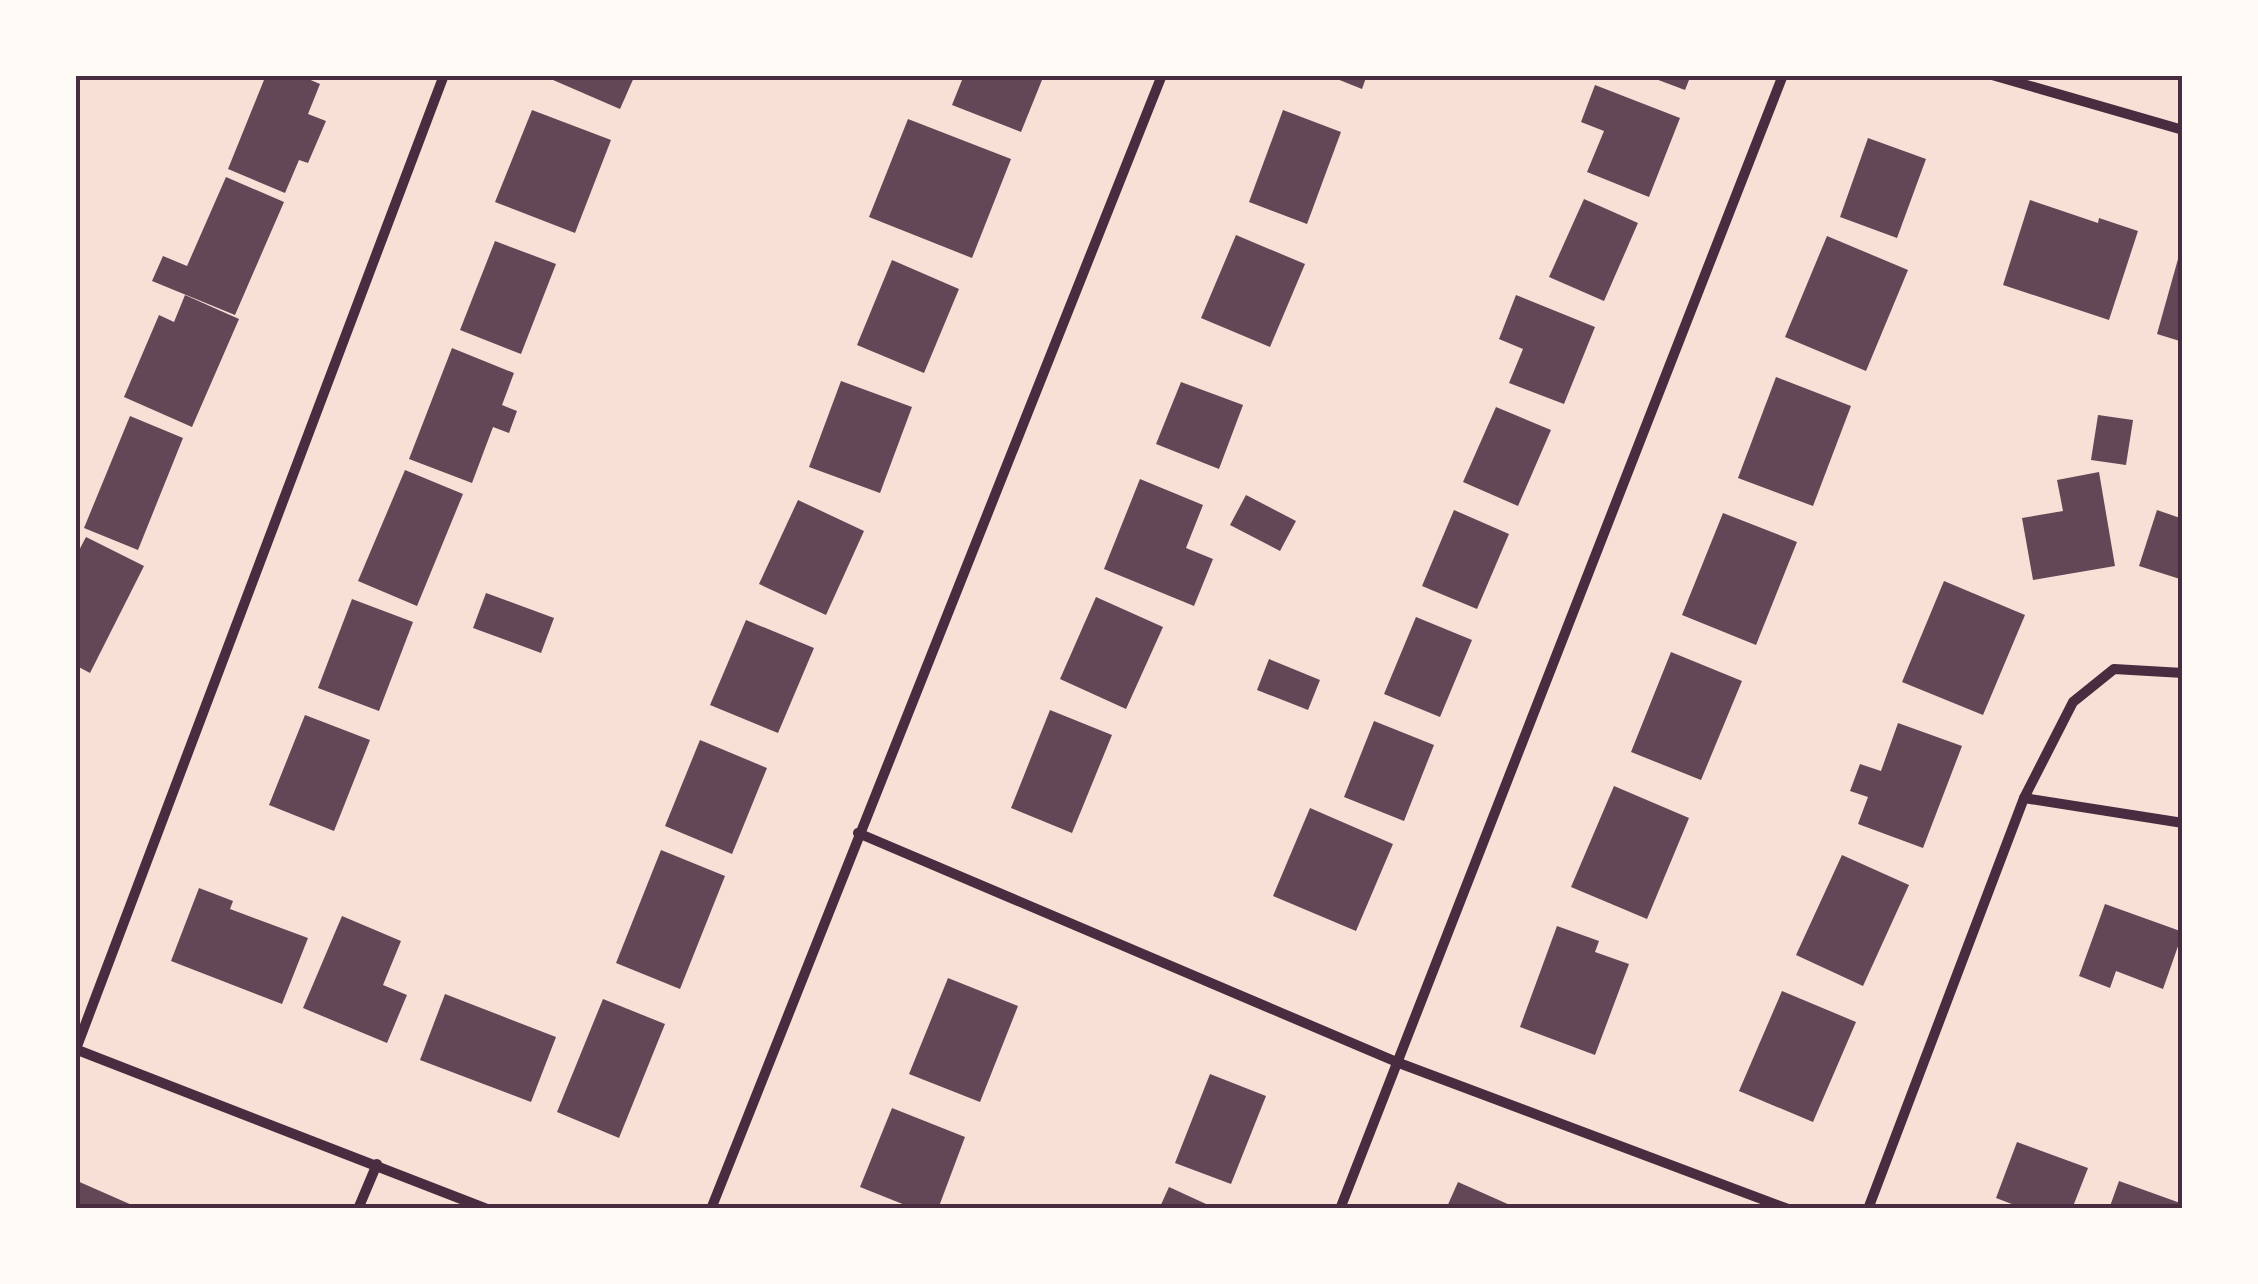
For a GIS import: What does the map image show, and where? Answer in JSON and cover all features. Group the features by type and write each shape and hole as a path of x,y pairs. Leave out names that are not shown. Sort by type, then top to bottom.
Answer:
{"street":[{"path":"444,75 76,1049 487,1209"},
{"path":"710,1209 1162,75"},
{"path":"1340,1209 1783,75"},
{"path":"1992,75 2183,130"},
{"path":"1868,1209 2024,798 2074,702 2114,670 2183,673"},
{"path":"2024,798 2183,823"},
{"path":"858,833 1399,1062 1788,1209"},
{"path":"358,1209 376,1164"}],"building":[{"path":"266,75 299,75 320,84 308,114 326,121 308,163 299,160 285,193 228,169"},
{"path":"556,75 635,75 620,109 553,80"},
{"path":"964,75 1044,75 1021,132 952,105"},
{"path":"1327,75 1367,75 1362,89"},
{"path":"1645,75 1691,75 1685,90"},
{"path":"1595,85 1680,118 1649,197 1587,172 1604,131 1581,122"},
{"path":"532,110 611,140 575,233 495,202"},
{"path":"1283,110 1341,132 1307,224 1249,202"},
{"path":"908,119 1011,159 972,258 869,217"},
{"path":"1868,138 1926,159 1897,238 1840,217"},
{"path":"226,177 284,202 235,315 152,281 163,256 187,266"},
{"path":"1584,199 1638,223 1604,301 1549,277"},
{"path":"2030,200 2098,223 2099,218 2138,231 2109,320 2003,285"},
{"path":"1236,235 1305,264 1270,347 1201,318"},
{"path":"1827,236 1908,270 1866,371 1785,337"},
{"path":"495,241 556,264 521,354 460,330"},
{"path":"2178,259 2183,261 2183,342 2157,334"},
{"path":"892,260 959,289 924,373 857,345"},
{"path":"185,295 239,319 192,427 124,397 159,315 174,322"},
{"path":"1516,295 1595,327 1564,404 1509,383 1523,349 1499,339"},
{"path":"452,348 514,373 502,405 517,411 509,433 493,427 472,483 409,459"},
{"path":"1776,377 1851,406 1813,506 1738,478"},
{"path":"841,381 912,407 880,493 809,467"},
{"path":"1181,382 1243,405 1219,469 1156,444"},
{"path":"1496,407 1551,430 1518,506 1463,482"},
{"path":"2098,415 2133,420 2126,465 2091,460"},
{"path":"130,416 183,438 138,550 84,528"},
{"path":"405,470 463,494 417,606 358,581"},
{"path":"2099,472 2115,566 2033,580 2022,518 2063,511 2057,480"},
{"path":"1140,479 1203,505 1186,548 1213,559 1194,606 1104,569"},
{"path":"1246,495 1296,521 1280,551 1230,525"},
{"path":"798,500 864,531 826,615 759,584"},
{"path":"1454,510 1509,534 1477,609 1422,586"},
{"path":"2157,510 2183,519 2183,580 2139,566"},
{"path":"1723,513 1797,542 1756,645 1682,615"},
{"path":"86,537 144,566 90,673 75,665 75,558"},
{"path":"1944,581 2025,615 1983,715 1902,682"},
{"path":"486,593 554,618 541,653 473,628"},
{"path":"1096,597 1163,627 1126,709 1060,679"},
{"path":"352,599 413,622 379,711 318,688"},
{"path":"1416,617 1472,640 1440,717 1384,694"},
{"path":"746,620 814,648 778,733 710,705"},
{"path":"1671,652 1742,681 1701,780 1631,752"},
{"path":"1269,659 1320,680 1308,710 1257,690"},
{"path":"1050,710 1112,735 1072,833 1011,808"},
{"path":"305,715 370,740 334,831 269,805"},
{"path":"1374,721 1434,745 1404,821 1344,797"},
{"path":"1898,723 1962,746 1923,848 1858,824 1868,797 1850,791 1860,764 1881,771"},
{"path":"700,740 767,768 732,854 665,826"},
{"path":"1614,786 1689,818 1647,919 1571,887"},
{"path":"1310,808 1393,844 1356,931 1273,896"},
{"path":"661,850 725,876 680,989 616,963"},
{"path":"1842,855 1909,885 1863,986 1796,955"},
{"path":"199,888 233,901 230,909 308,938 282,1004 171,961"},
{"path":"2105,904 2183,932 2163,989 2116,971 2110,988 2079,976"},
{"path":"342,916 401,941 383,985 407,995 387,1043 303,1008"},
{"path":"1557,926 1599,941 1595,952 1629,964 1595,1055 1520,1027"},
{"path":"948,978 1018,1006 980,1102 909,1074"},
{"path":"1782,991 1856,1022 1813,1122 1739,1091"},
{"path":"445,994 556,1037 531,1102 420,1060"},
{"path":"603,999 665,1024 619,1138 557,1112"},
{"path":"1210,1074 1266,1096 1231,1184 1175,1163"},
{"path":"892,1108 965,1137 938,1209 915,1209 860,1187"},
{"path":"2017,1142 2088,1168 2072,1209 2025,1209 1996,1198"},
{"path":"75,1180 141,1209 75,1209"},
{"path":"2119,1181 2183,1204 2183,1209 2109,1209"},
{"path":"1458,1182 1519,1209 1446,1209"},
{"path":"1169,1187 1217,1209 1159,1209"}]}
